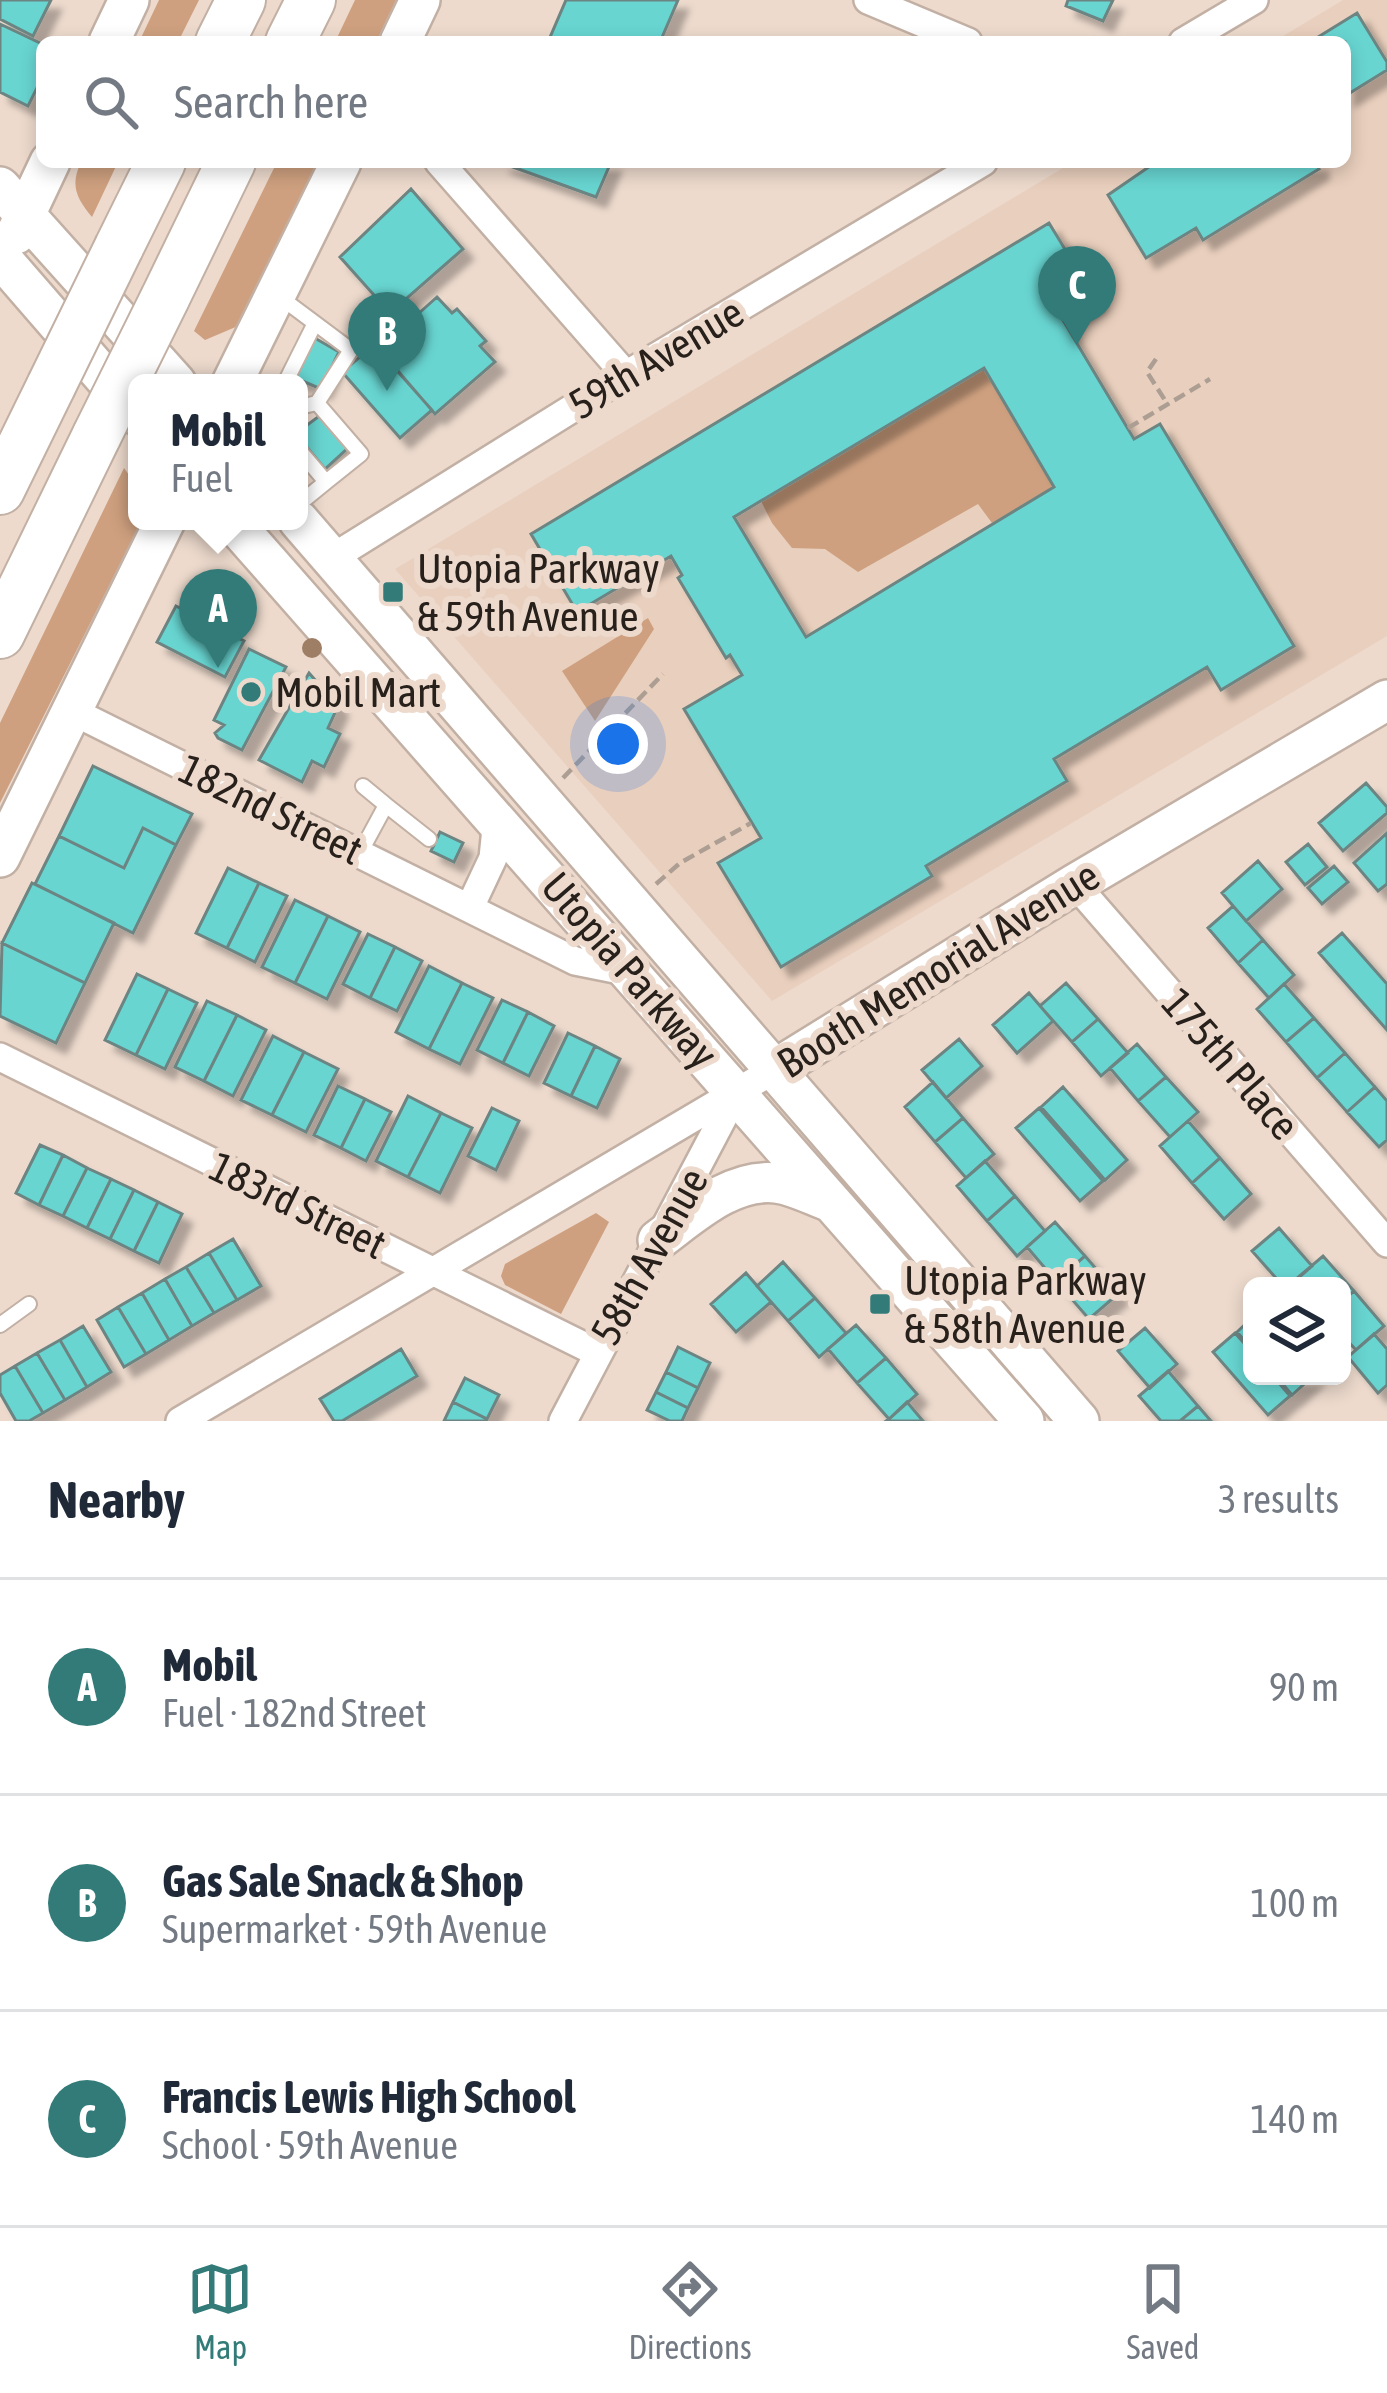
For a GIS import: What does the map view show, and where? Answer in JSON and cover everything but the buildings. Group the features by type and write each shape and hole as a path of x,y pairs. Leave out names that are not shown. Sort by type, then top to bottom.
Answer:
{"highway":[{"path":"223,36 241,0"},
{"path":"293,36 311,0"},
{"path":"0,490 158,168"},
{"path":"136,374 165,298 228,168"},
{"path":"0,634 117,425 128,396"}],"main road":[{"path":"403,36 420,0"},
{"path":"111,36 126,1"},
{"path":"44,168 12,201 1,261 117,425"},
{"path":"242,374 338,168"},
{"path":"12,201 168,374"},
{"path":"0,857 161,530"},
{"name":"Utopia Parkway","path":"240,530 1024,1421"},
{"name":"Utopia Parkway","path":"307,530 1079,1421"},
{"name":"Booth Memorial Avenue","path":"774,1070 1076,884 1381,712"},
{"path":"658,1240 732,1190 753,1184 779,1183 835,1204"}],"street":[{"path":"868,0 954,36"},
{"path":"1194,36 1254,0"},
{"path":"445,168 626,375"},
{"name":"59th Avenue","path":"332,558 972,168"},
{"name":"182nd Street","path":"72,711 574,961 630,972"},
{"path":"470,907 493,858 497,818"},
{"name":"175th Place","path":"1076,884 1387,1244"},
{"name":"183rd Street","path":"0,1058 596,1352"},
{"name":"Booth Memorial Avenue","path":"179,1421 774,1070"},
{"name":"58th Avenue","path":"563,1421 737,1091"}],"lane":[{"path":"276,294 351,350 316,403 308,405"},
{"path":"290,374 315,323"},
{"path":"308,497 362,454 316,403"},
{"path":"308,461 326,482"},
{"path":"363,786 429,839"},
{"path":"360,853 386,805"},
{"path":"0,1325 28,1304"}],"path":[{"path":"1156,358 1147,372 1168,405"},
{"path":"1128,428 1210,379"},
{"path":"562,779 663,674"},
{"path":"654,885 680,863 752,823"}],"shaded area":[{"path":"159,0 199,0 181,36 142,36"},
{"path":"355,0 396,0 379,36 338,36"},
{"path":"1343,0 1387,0 1387,636 772,1001 395,569 1063,168 1351,168 1351,36 1283,36"},
{"path":"79,168 115,168 92,217 76,191"},
{"path":"274,168 314,168 238,326 205,340 194,331"},
{"path":"984,368 1054,487 992,523 978,504 858,572 825,549 792,548 761,501"},
{"path":"124,468 128,474 128,530 137,530 0,803 0,723"},
{"path":"648,618 654,629 595,721 562,671"},
{"path":"596,1213 609,1222 561,1314 505,1285 501,1276 505,1264"}],"place":[{"name":"Francis Lewis High School","path":"1077,345"},
{"name":"Gas Sale Snack & Shop","path":"387,391"},
{"name":"Utopia Parkway & 59th Avenue","path":"393,592"},
{"name":"Mobil","path":"218,668"},
{"name":"Mobil Mart","path":"251,692"},
{"name":"Utopia Parkway & 58th Avenue","path":"880,1304"}]}
